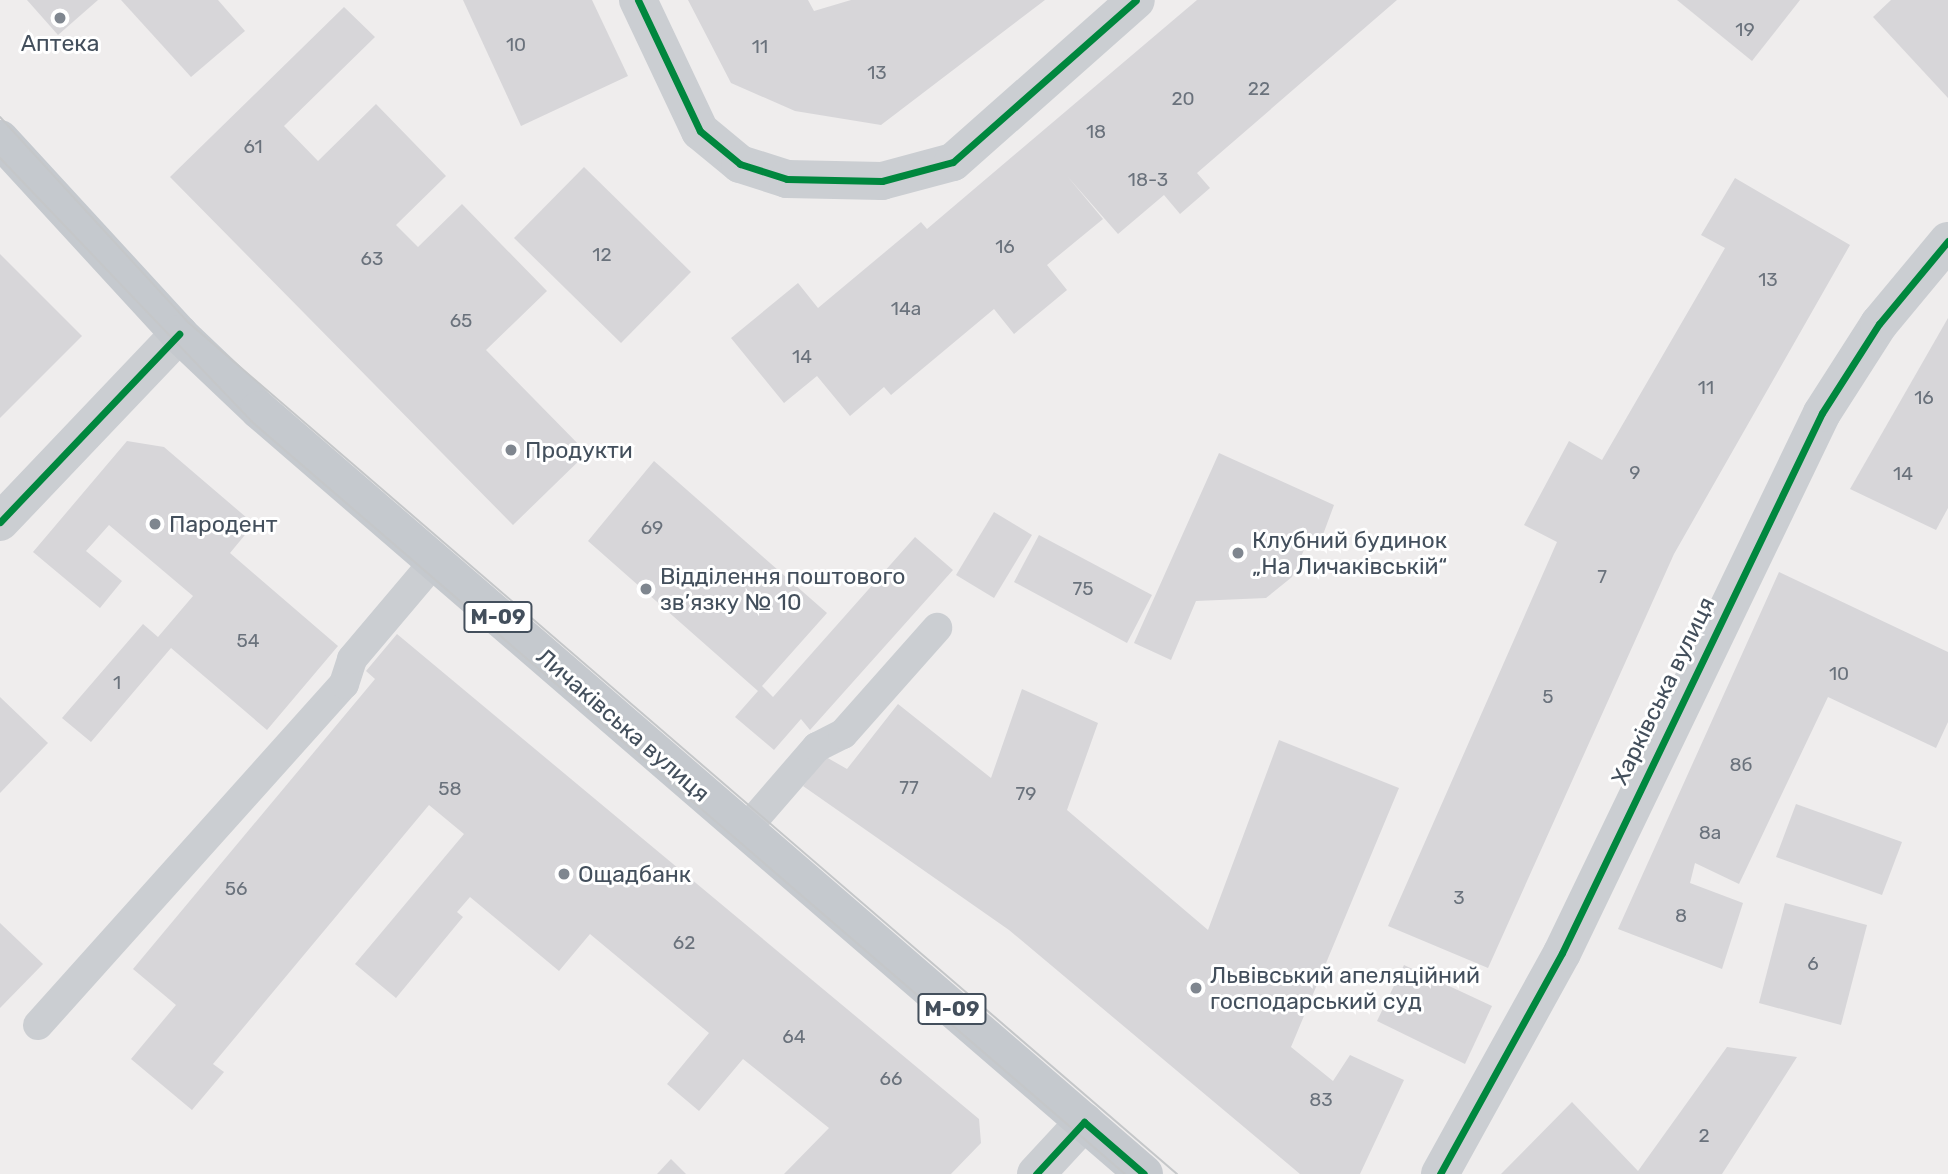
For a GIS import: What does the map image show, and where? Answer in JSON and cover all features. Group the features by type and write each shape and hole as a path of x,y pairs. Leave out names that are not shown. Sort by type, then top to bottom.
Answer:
{"main road":[{"name":"Личаківська вулиця","path":"0,139 179,334 434,562 1144,1174"}],"street":[{"path":"638,0 700,131 740,164 787,179 882,181 953,162 1136,0"},
{"name":"Харківська вулиця","path":"1440,1174 1562,953 1822,414 1879,324 1948,241"},
{"path":"0,522 179,334"},
{"path":"1036,1174 1084,1122"}],"lane":[{"path":"38,1025 344,684 352,659 434,562"},
{"path":"745,830 817,747 843,734 937,628"}],"building":[{"name":"Аптека","path":"27,0 98,0 58,35"},
{"path":"121,0 218,0 245,31 191,77"},
{"path":"463,0 592,0 628,76 521,126"},
{"path":"688,0 808,0 814,11 851,0 1045,0 881,125 795,111 731,83"},
{"path":"1197,0 1397,0 1197,173 1210,188 1180,214 1164,195 1118,234 1068,177 1103,219 1047,265 1067,290 1014,334 994,309 891,395 884,387 850,416 817,376 784,403 731,338 798,283 818,308 921,222 927,229"},
{"path":"1677,0 1800,0 1752,61"},
{"path":"1891,0 1948,0 1948,98 1873,17"},
{"path":"344,7 375,37 284,126 318,161 376,104 446,176 396,225 418,247 462,204 547,291 486,350 587,453 513,525 170,177"},
{"path":"584,167 691,272 621,343 514,238"},
{"path":"1735,178 1850,245 1674,554 1488,968 1388,926 1557,542 1524,525 1569,441 1602,460 1725,248 1701,235"},
{"path":"0,254 82,336 0,418"},
{"path":"1948,318 1948,508 1936,530 1850,489"},
{"path":"127,441 164,447 254,524 230,553 338,646 267,730 171,648 91,742 62,718 143,624 158,637 193,596 109,525 86,551 122,581 100,608 33,552"},
{"name":"Клубний будинок „На Личаківській“","path":"1219,453 1334,505 1318,548 1307,543 1292,577 1266,598 1196,601 1171,660 1134,643"},
{"path":"654,461 827,613 762,686 773,697 915,537 953,570 810,730 801,719 774,750 735,717 758,691 588,541"},
{"path":"994,512 1032,535 994,598 956,575"},
{"path":"1039,535 1152,595 1127,643 1014,582"},
{"path":"1779,572 1948,652 1948,722 1936,748 1828,697 1739,884 1695,863 1690,883 1743,903 1722,969 1618,929"},
{"path":"397,634 979,1119 981,1143 951,1174 784,1174 829,1128 743,1059 699,1111 667,1084 709,1033 590,934 559,971 470,897 457,912 463,917 396,998 355,964 464,834 429,805 213,1064 224,1072 192,1110 131,1059 176,1005 133,969 375,679 366,671"},
{"path":"1022,689 1098,723 1067,810 1208,930 1279,740 1399,788 1291,1047 1333,1081 1350,1055 1404,1080 1360,1174 1300,1174 1009,930 803,786 826,757 847,769 898,704 991,778"},
{"path":"0,697 48,743 0,793"},
{"path":"1796,804 1902,842 1882,895 1776,857"},
{"path":"1785,903 1867,925 1841,1025 1759,1003"},
{"path":"0,923 43,964 0,1008"},
{"path":"1404,965 1492,1006 1465,1064 1377,1021"},
{"path":"1727,1047 1797,1057 1722,1174 1501,1174 1572,1102 1638,1171"},
{"path":"671,1159 686,1174 657,1174"}],"tram line":[{"path":"0,117 189,323 1177,1174"},
{"path":"0,158 251,421 1125,1174"}],"cycle path":[{"path":"638,0 700,131 740,164 787,179 882,181 953,162 1136,0"},
{"path":"1440,1174 1562,953 1822,413 1879,324 1948,241"},
{"path":"0,522 179,334"},
{"path":"1036,1174 1084,1122 1144,1174"}],"place":[{"name":"Аптека","path":"60,18"},
{"name":"Продукти","path":"511,450"},
{"name":"Пародент","path":"155,524"},
{"name":"Клубний будинок „На Личаківській“","path":"1238,553"},
{"name":"Відділення поштового зв’язку № 10","path":"646,589"},
{"name":"Ощадбанк","path":"564,874"},
{"name":"Львівський апеляційний господарський суд","path":"1196,988"}]}
